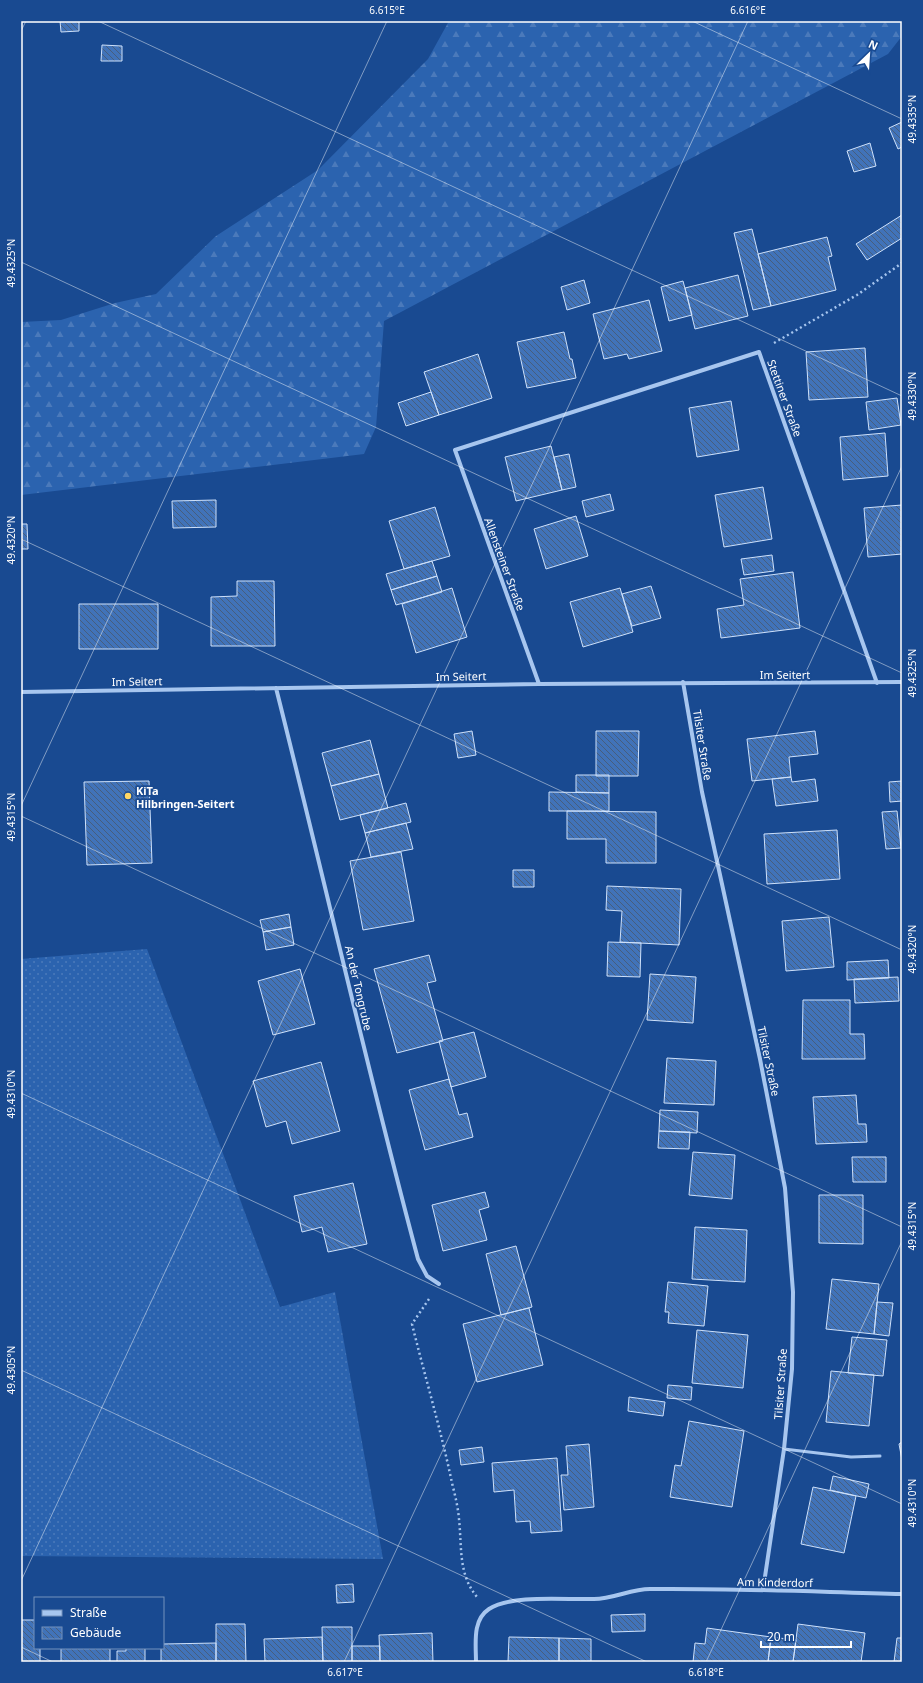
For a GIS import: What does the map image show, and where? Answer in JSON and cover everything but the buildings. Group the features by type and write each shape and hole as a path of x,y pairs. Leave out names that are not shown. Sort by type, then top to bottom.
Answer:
{"street":[{"name":"Stettiner Straße","path":"455,450 759,352 877,683"},
{"name":"Allensteiner Straße","path":"455,450 539,684"},
{"name":"Im Seitert","path":"21,692 684,682 902,682"},
{"name":"Tilsiter Straße","path":"684,682 702,792 760,1059 785,1188 793,1292 792,1369 784,1449 763,1590"},
{"name":"An der Tongrube","path":"276,688 382,1125 418,1259 427,1276 439,1284"},
{"name":"Am Kinderdorf","path":"488,1609 502,1603 520,1600 596,1599 648,1589 763,1590 902,1594"},
{"path":"476,1662 476,1636 478,1623 488,1609"}],"lane":[{"path":"784,1449 851,1457 880,1456"}],"path":[{"path":"759,352 857,295 902,263"},
{"path":"439,1284 412,1324 452,1482 459,1517 462,1563 465,1578 470,1588 488,1609"}],"green space":[{"path":"449,21 902,21 902,36 888,54 384,321 376,427 364,454 21,495 21,322 61,320 115,303 156,294 216,236 318,170 428,59"},
{"path":"147,949 280,1307 335,1292 383,1559 21,1556 21,959"}],"place":[{"name":"KiTa Hilbringen-Seitert","path":"128,796"}]}
